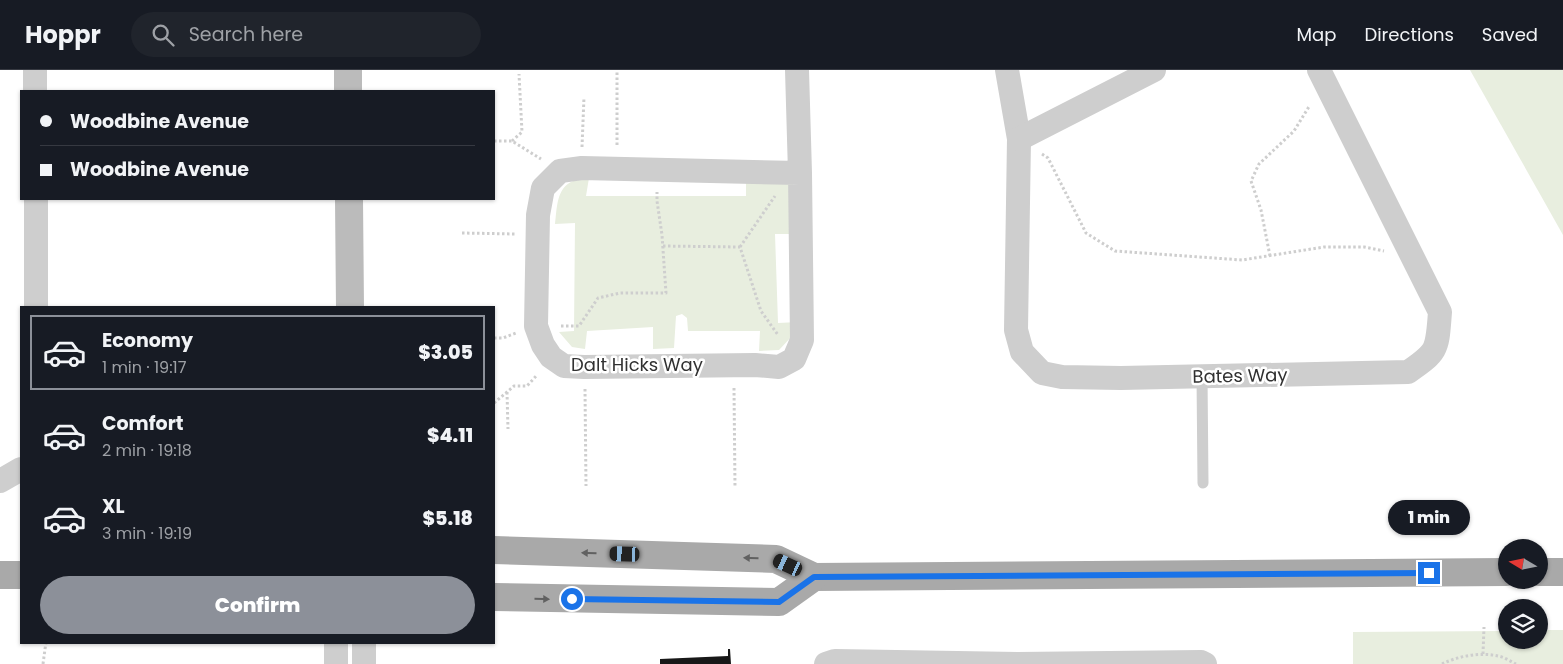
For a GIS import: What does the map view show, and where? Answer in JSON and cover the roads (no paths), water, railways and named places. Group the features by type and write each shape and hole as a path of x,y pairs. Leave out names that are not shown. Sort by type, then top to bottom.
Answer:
{"main road":[{"path":"348,70 348,90"},
{"path":"349,200 350,306"},
{"path":"495,550 776,559 814,577 1498,572"},
{"path":"1548,572 1563,572"},
{"path":"0,575 20,575"},
{"path":"495,597 779,602 814,577"}],"street":[{"path":"35,70 35,90"},
{"path":"795,172 797,70"},
{"name":"Bates Way","path":"1006,70 1019,139 1016,330 1022,352 1042,373 1062,377 1121,378 1408,372 1428,359 1438,343 1440,312 1322,76"},
{"path":"1019,139 1154,70"},
{"name":"Dalt Hicks Way","path":"571,169 795,172 802,340 794,359 779,367 584,367 564,366 551,357 543,345 536,326 538,215 543,188 571,169"},
{"path":"36,200 36,306"},
{"path":"0,481 20,469"},
{"path":"336,644 336,664"},
{"path":"364,644 364,664"},
{"path":"826,664 835,661 1018,664 1201,662 1205,664"}],"lane":[{"path":"1202,376 1203,483"}]}
